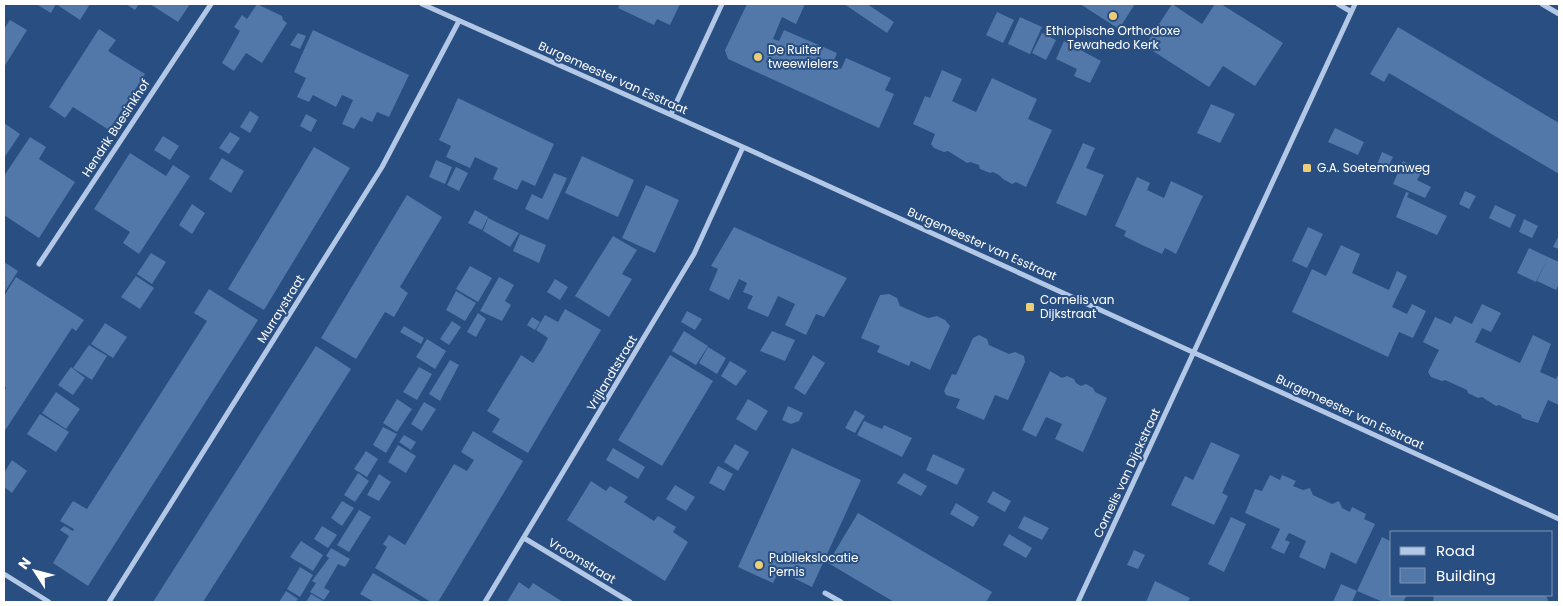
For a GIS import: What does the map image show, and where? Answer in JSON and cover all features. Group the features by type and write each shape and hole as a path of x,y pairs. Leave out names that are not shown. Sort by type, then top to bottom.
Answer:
{"street":[{"name":"Hendrik Buesinkhof","path":"39,264 210,4"},
{"name":"Burgemeester van Esstraat","path":"422,4 743,146 1559,519"},
{"path":"671,114 722,4"},
{"path":"1338,4 1350,11"},
{"path":"1194,352 1350,11 1355,4"},
{"path":"1542,4 1559,14"},
{"name":"Murraystraat","path":"108,602 382,167 459,21"},
{"name":"Vrijlandtstraat","path":"485,602 694,254 743,146"},
{"name":"Cornelis van Dijckstraat","path":"1078,602 1194,352"},
{"name":"Vroomstraat","path":"524,538 630,602"},
{"path":"4,574 49,602"},
{"path":"825,593 841,602"}],"building":[{"path":"36,4 56,4 51,13"},
{"path":"56,4 90,4 80,20"},
{"path":"126,4 139,4 135,10"},
{"path":"150,4 190,4 178,22"},
{"path":"257,4 282,16 283,20 287,23 262,63 246,53 234,71 222,63 240,31 234,27 242,15 247,19"},
{"path":"620,4 680,4 670,25 657,19 654,25 618,8"},
{"path":"747,4 805,4 796,24 782,17 773,39 779,41 784,30 837,53 832,65 841,69 846,58 891,78 885,90 894,94 879,128 728,59 725,50"},
{"path":"844,4 867,4 894,22 887,33"},
{"name":"Ethiopische Orthodoxe Tewahedo Kerk","path":"1080,4 1135,4 1119,29"},
{"path":"1172,4 1202,24 1215,4 1221,4 1283,43 1255,86 1223,66 1209,87 1145,46"},
{"path":"997,12 1014,20 1003,43 986,35"},
{"path":"1020,17 1042,27 1030,54 1008,44"},
{"path":"10,20 27,30 4,67 4,29"},
{"path":"1398,27 1559,123 1559,174 1389,73 1384,82 1370,74"},
{"path":"99,29 116,40 108,51 145,74 109,130 73,107 65,118 49,107"},
{"path":"313,30 409,75 389,117 377,112 372,122 361,117 354,129 342,124 353,100 342,95 336,107 313,95 309,102 297,97 306,78 294,72"},
{"path":"298,33 306,36 300,49 290,45"},
{"path":"1042,33 1056,40 1046,60 1032,53"},
{"path":"1064,41 1101,61 1090,83 1074,76 1077,69 1056,59"},
{"path":"942,70 962,79 952,101 976,112 992,78 1037,99 1028,119 1052,130 1026,187 1016,182 1012,184 999,175 980,169 979,165 967,163 948,151 944,152 934,148 931,144 935,134 913,124 925,96 930,98"},
{"path":"458,98 554,144 535,186 522,180 517,190 493,179 498,168 475,157 470,168 446,157 451,146 439,140"},
{"path":"1211,104 1235,114 1220,143 1197,133"},
{"path":"250,111 259,117 250,133 240,127"},
{"path":"306,114 317,120 311,132 300,126"},
{"path":"4,123 20,134 4,158"},
{"path":"1335,128 1364,142 1358,155 1328,142"},
{"path":"230,132 240,138 229,154 219,148"},
{"path":"163,136 179,146 170,160 154,150"},
{"path":"30,137 46,147 39,159 75,182 39,238 4,215 4,176"},
{"path":"1083,143 1095,148 1086,168 1104,175 1086,216 1056,203"},
{"path":"314,147 350,168 264,310 228,289"},
{"path":"1382,152 1393,157 1387,169 1377,165"},
{"path":"130,153 166,176 173,165 190,176 139,254 123,243 130,232 94,209"},
{"path":"582,156 634,180 618,217 565,193"},
{"path":"222,158 244,171 231,193 209,179"},
{"path":"436,160 452,167 445,184 429,177"},
{"path":"1403,161 1422,171 1417,180 1431,187 1425,198 1393,184"},
{"path":"456,167 468,173 459,191 447,185"},
{"path":"554,173 567,178 548,220 525,209 532,194 542,199"},
{"path":"1137,177 1150,183 1147,190 1164,198 1171,181 1203,196 1176,254 1165,248 1162,254 1142,245 1124,236 1126,231 1115,226"},
{"path":"646,185 679,200 655,253 622,238"},
{"path":"1465,191 1476,196 1469,209 1459,204"},
{"path":"1406,192 1409,193 1407,197 1447,216 1437,235 1396,217"},
{"path":"407,195 442,217 400,287 408,293 394,317 385,312 356,359 321,338"},
{"path":"192,204 205,213 192,234 179,225"},
{"path":"1495,205 1516,215 1510,228 1489,218"},
{"path":"475,210 488,217 482,230 468,223"},
{"path":"488,218 519,233 510,247 483,231"},
{"path":"1524,219 1538,226 1532,238 1519,232"},
{"path":"734,227 847,278 824,317 816,314 806,335 785,325 795,304 778,296 768,317 747,308 753,296 743,292 747,283 739,279 729,300 709,290 718,269 711,266"},
{"path":"1308,227 1323,234 1307,268 1292,261"},
{"path":"520,234 546,245 539,263 513,251"},
{"path":"1559,235 1559,249 1553,247"},
{"path":"613,236 637,250 622,274 632,279 609,317 575,296"},
{"path":"1341,245 1360,254 1352,273 1389,290 1397,271 1407,276 1392,307 1407,314 1412,304 1426,311 1413,338 1399,332 1388,357 1292,312 1312,269 1326,276"},
{"path":"1529,248 1548,257 1536,282 1517,273"},
{"path":"151,253 166,262 152,284 137,274"},
{"path":"1548,257 1559,262 1559,284 1556,290 1537,281"},
{"path":"4,262 18,271 4,293"},
{"path":"470,266 492,278 478,302 456,289"},
{"path":"136,276 154,288 140,309 121,297"},
{"path":"16,277 84,320 76,331 72,328 4,432 4,391 6,388 4,386 4,296"},
{"path":"499,277 514,285 505,301 511,305 502,321 480,311"},
{"path":"555,279 568,287 560,300 547,292"},
{"path":"209,289 258,320 88,586 53,563 69,536 60,530 64,526 73,531 74,529 60,521 73,501 87,509 207,321 194,313"},
{"path":"456,291 476,303 465,321 446,310"},
{"path":"889,294 897,298 900,306 928,318 937,316 945,320 950,326 930,370 911,361 909,366 877,352 880,346 861,338 880,295"},
{"path":"1482,304 1501,313 1491,332 1482,328 1475,342 1520,363 1533,335 1551,344 1540,372 1556,379 1559,373 1559,405 1548,400 1538,423 1522,418 1521,415 1499,405 1496,406 1482,397 1478,398 1468,393 1467,390 1445,380 1442,381 1431,377 1428,372 1439,350 1423,342 1435,317 1451,324 1455,316 1472,324"},
{"path":"565,309 601,330 528,453 492,432 500,419 487,411 521,355 533,363 541,351 548,338 536,330 545,315 558,322"},
{"path":"687,311 702,319 695,330 681,322"},
{"path":"478,313 486,319 476,337 467,332"},
{"path":"532,317 540,322 535,330 527,325"},
{"path":"452,321 461,327 449,345 440,339"},
{"path":"105,323 127,337 113,358 91,344"},
{"path":"404,326 424,338 421,344 400,332"},
{"path":"684,331 708,346 696,365 672,351"},
{"path":"772,331 795,340 785,361 760,351"},
{"path":"979,335 987,339 989,345 1009,354 1015,352 1024,356 1025,362 1008,400 995,395 984,420 956,408 960,399 946,395 944,391 952,374 956,375 973,338"},
{"path":"427,339 446,351 435,369 416,357"},
{"path":"89,345 107,356 92,380 73,368"},
{"path":"316,346 351,369 247,533 203,602 153,602"},
{"path":"708,347 726,358 717,374 699,363"},
{"path":"670,355 713,381 662,466 618,440"},
{"path":"813,355 825,363 805,395 794,388"},
{"path":"450,360 459,365 440,401 429,394"},
{"path":"730,361 747,371 736,386 721,376"},
{"path":"71,367 85,378 73,395 58,385"},
{"path":"419,367 432,374 417,400 403,392"},
{"path":"1050,371 1062,378 1067,376 1074,379 1081,386 1086,384 1093,388 1095,392 1107,398 1083,452 1055,439 1062,424 1046,417 1036,437 1022,430"},
{"path":"56,392 80,409 66,429 42,413"},
{"path":"397,399 412,409 397,432 383,423"},
{"path":"748,399 768,411 756,431 736,419"},
{"path":"424,402 436,409 422,431 411,424"},
{"path":"788,406 803,413 799,421 791,424 782,420"},
{"path":"855,410 865,416 855,433 845,428"},
{"path":"40,414 69,432 56,452 27,434"},
{"path":"864,421 882,429 884,425 912,438 902,457 857,435"},
{"path":"383,427 397,434 386,453 373,445"},
{"path":"473,431 523,461 438,602 431,602 375,568 387,547 383,544 389,535 405,545 454,464 467,471 474,460 461,452"},
{"path":"404,435 416,442 411,450 399,442"},
{"path":"1211,442 1240,455 1222,493 1228,496 1214,525 1171,505 1185,476 1193,480"},
{"path":"735,444 749,452 738,471 724,462"},
{"path":"398,445 416,456 406,473 388,462"},
{"path":"613,448 645,467 638,479 606,460"},
{"path":"792,448 861,480 812,587 779,571 773,583 738,567"},
{"path":"366,451 378,459 367,477 354,469"},
{"path":"933,454 965,469 957,485 926,470"},
{"path":"12,460 27,471 12,493 4,487 4,473"},
{"path":"718,466 733,474 724,491 709,483"},
{"path":"358,473 369,481 355,502 344,495"},
{"path":"904,473 927,486 921,496 897,483"},
{"path":"379,474 391,482 379,501 367,495"},
{"path":"1270,475 1280,480 1282,475 1296,481 1293,486 1303,490 1310,488 1313,495 1332,504 1339,501 1342,508 1350,512 1352,507 1366,514 1364,519 1375,524 1356,564 1331,552 1325,569 1299,557 1306,541 1289,533 1285,540 1290,542 1284,554 1271,548 1280,529 1245,513 1255,489 1262,491"},
{"path":"591,481 606,491 610,486 628,497 624,502 654,521 658,516 676,527 673,532 688,542 665,581 567,520"},
{"path":"675,485 695,497 686,511 666,499"},
{"path":"993,491 1011,501 1005,512 987,502"},
{"path":"342,501 354,508 342,526 331,518"},
{"path":"956,503 979,517 973,527 950,514"},
{"path":"359,510 371,517 349,552 337,545"},
{"path":"858,513 992,592 986,602 894,602 828,563"},
{"path":"1024,516 1049,528 1042,540 1018,528"},
{"path":"1231,517 1246,524 1224,572 1208,564"},
{"path":"322,526 337,535 328,548 314,539"},
{"path":"1009,534 1032,548 1026,558 1003,545"},
{"path":"1382,537 1390,541 1390,596 1406,596 1403,602 1383,602 1357,591"},
{"path":"301,541 323,555 313,571 290,557"},
{"path":"331,548 350,559 345,567 338,564 324,588 330,591 324,600 310,592 316,583 312,581 329,558 326,556"},
{"path":"1134,550 1145,555 1138,569 1127,565"},
{"path":"300,567 313,575 300,597 287,589"},
{"path":"373,573 422,602 374,602 360,594"},
{"path":"1155,581 1190,598 1188,602 1146,602"},
{"path":"519,582 529,589 533,583 563,602 507,602"},
{"path":"1341,584 1357,591 1352,602 1333,602"},
{"path":"286,591 298,599 296,602 279,602"},
{"path":"311,594 325,602 306,602"},
{"path":"1434,596 1545,596 1548,602 1433,602"}],"place":[{"name":"Ethiopische Orthodoxe Tewahedo Kerk","path":"1113,16"},
{"name":"De Ruiter tweewielers","path":"758,57"},
{"name":"G.A. Soetemanweg","path":"1307,168"},
{"name":"Cornelis van Dijkstraat","path":"1030,307"},
{"name":"Publiekslocatie Pernis","path":"759,565"}]}
